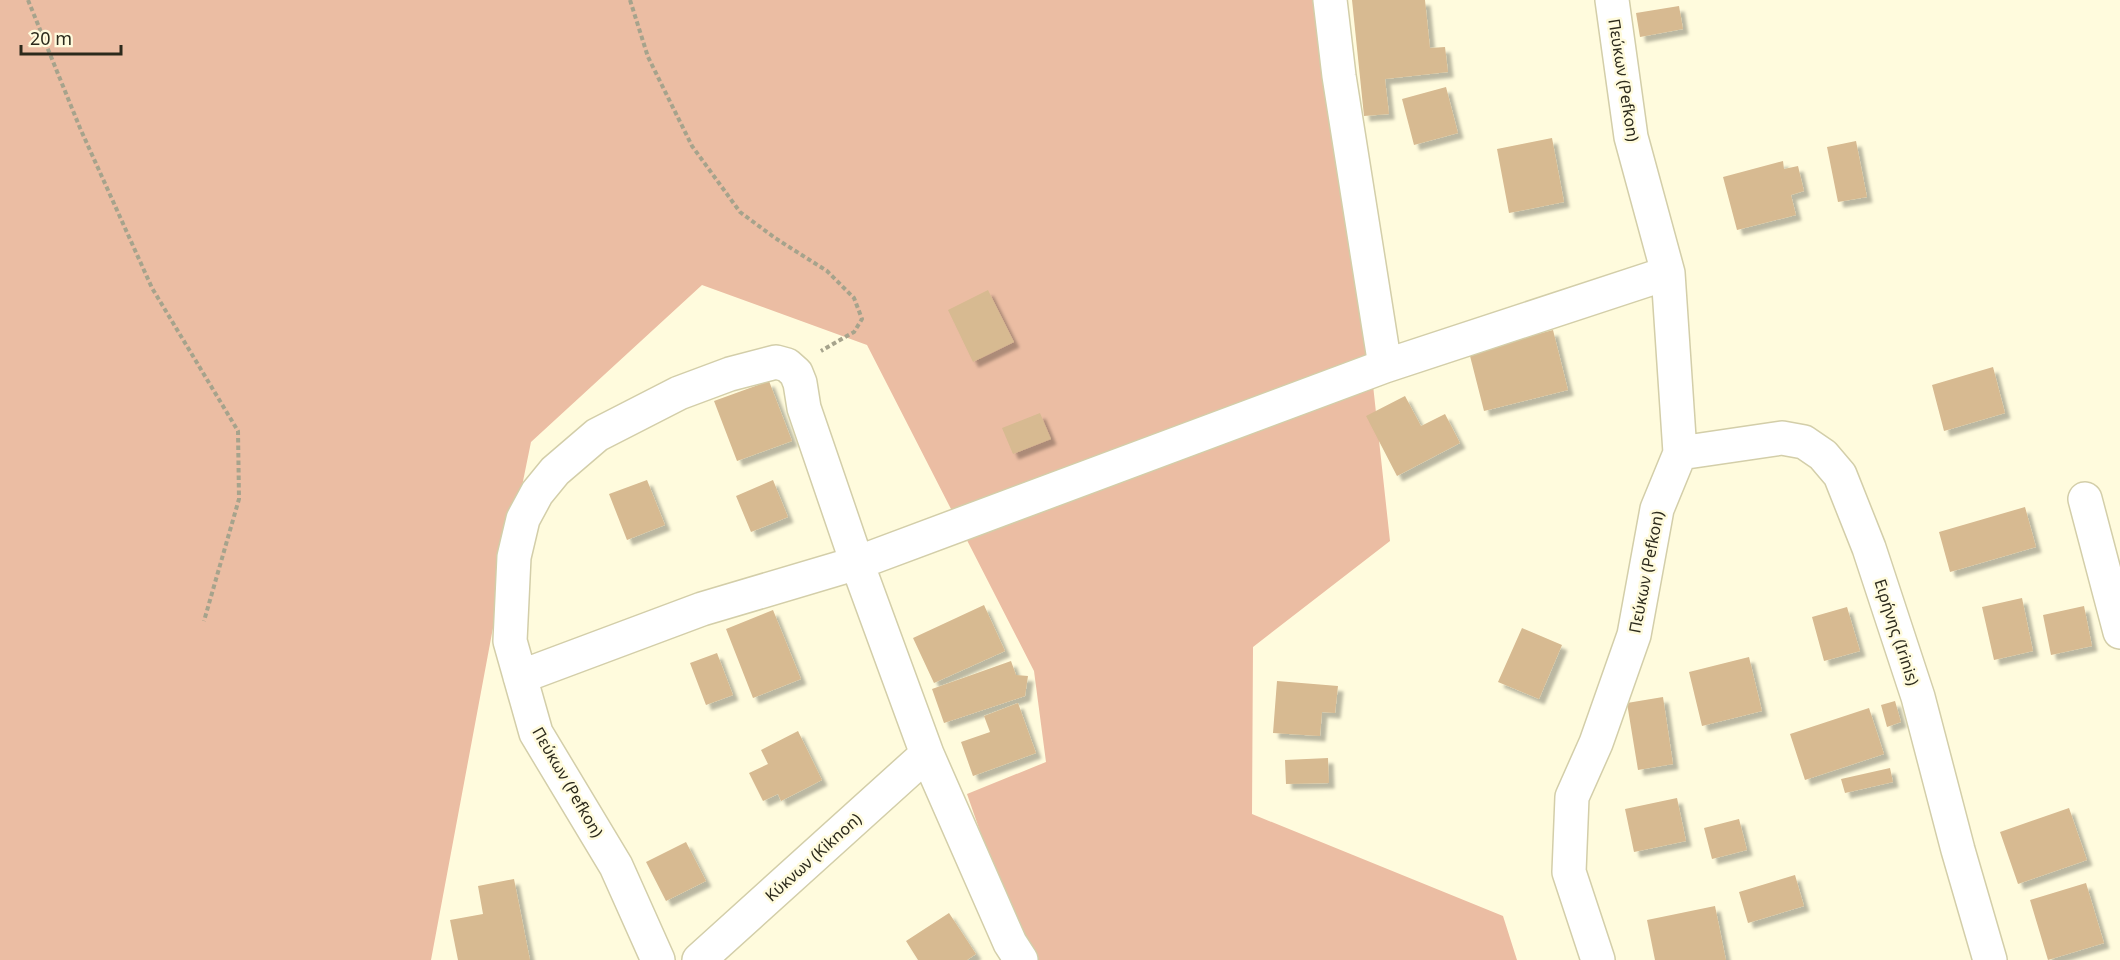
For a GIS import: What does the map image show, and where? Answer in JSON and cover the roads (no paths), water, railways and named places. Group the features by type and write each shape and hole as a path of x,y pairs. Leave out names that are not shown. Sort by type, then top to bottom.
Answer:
{"street":[{"path":"1330,0 1339,76 1384,366"},
{"name":"Πεύκων (Pefkon)","path":"1598,960 1569,872 1572,797 1596,743 1634,635 1657,509 1680,453 1668,273 1631,137 1612,0"},
{"path":"520,677 702,609 856,563 1384,366 1668,273"},
{"name":"Πεύκων (Pefkon)","path":"658,960 616,866 536,733 510,641 514,557 524,519 537,493 555,471 597,435 680,393 752,367 776,362 788,365 796,373 800,383 804,408 856,563"},
{"name":"Ειρήνης (Irinis)","path":"1680,453 1782,438 1804,442 1823,455 1840,475 1869,548 1918,697 1958,850 1990,960"},
{"path":"2085,499 2120,632"},
{"path":"856,563 927,754 1010,943 1021,960"},
{"name":"Κύκνων (Kiknon)","path":"699,960 927,754"}]}
